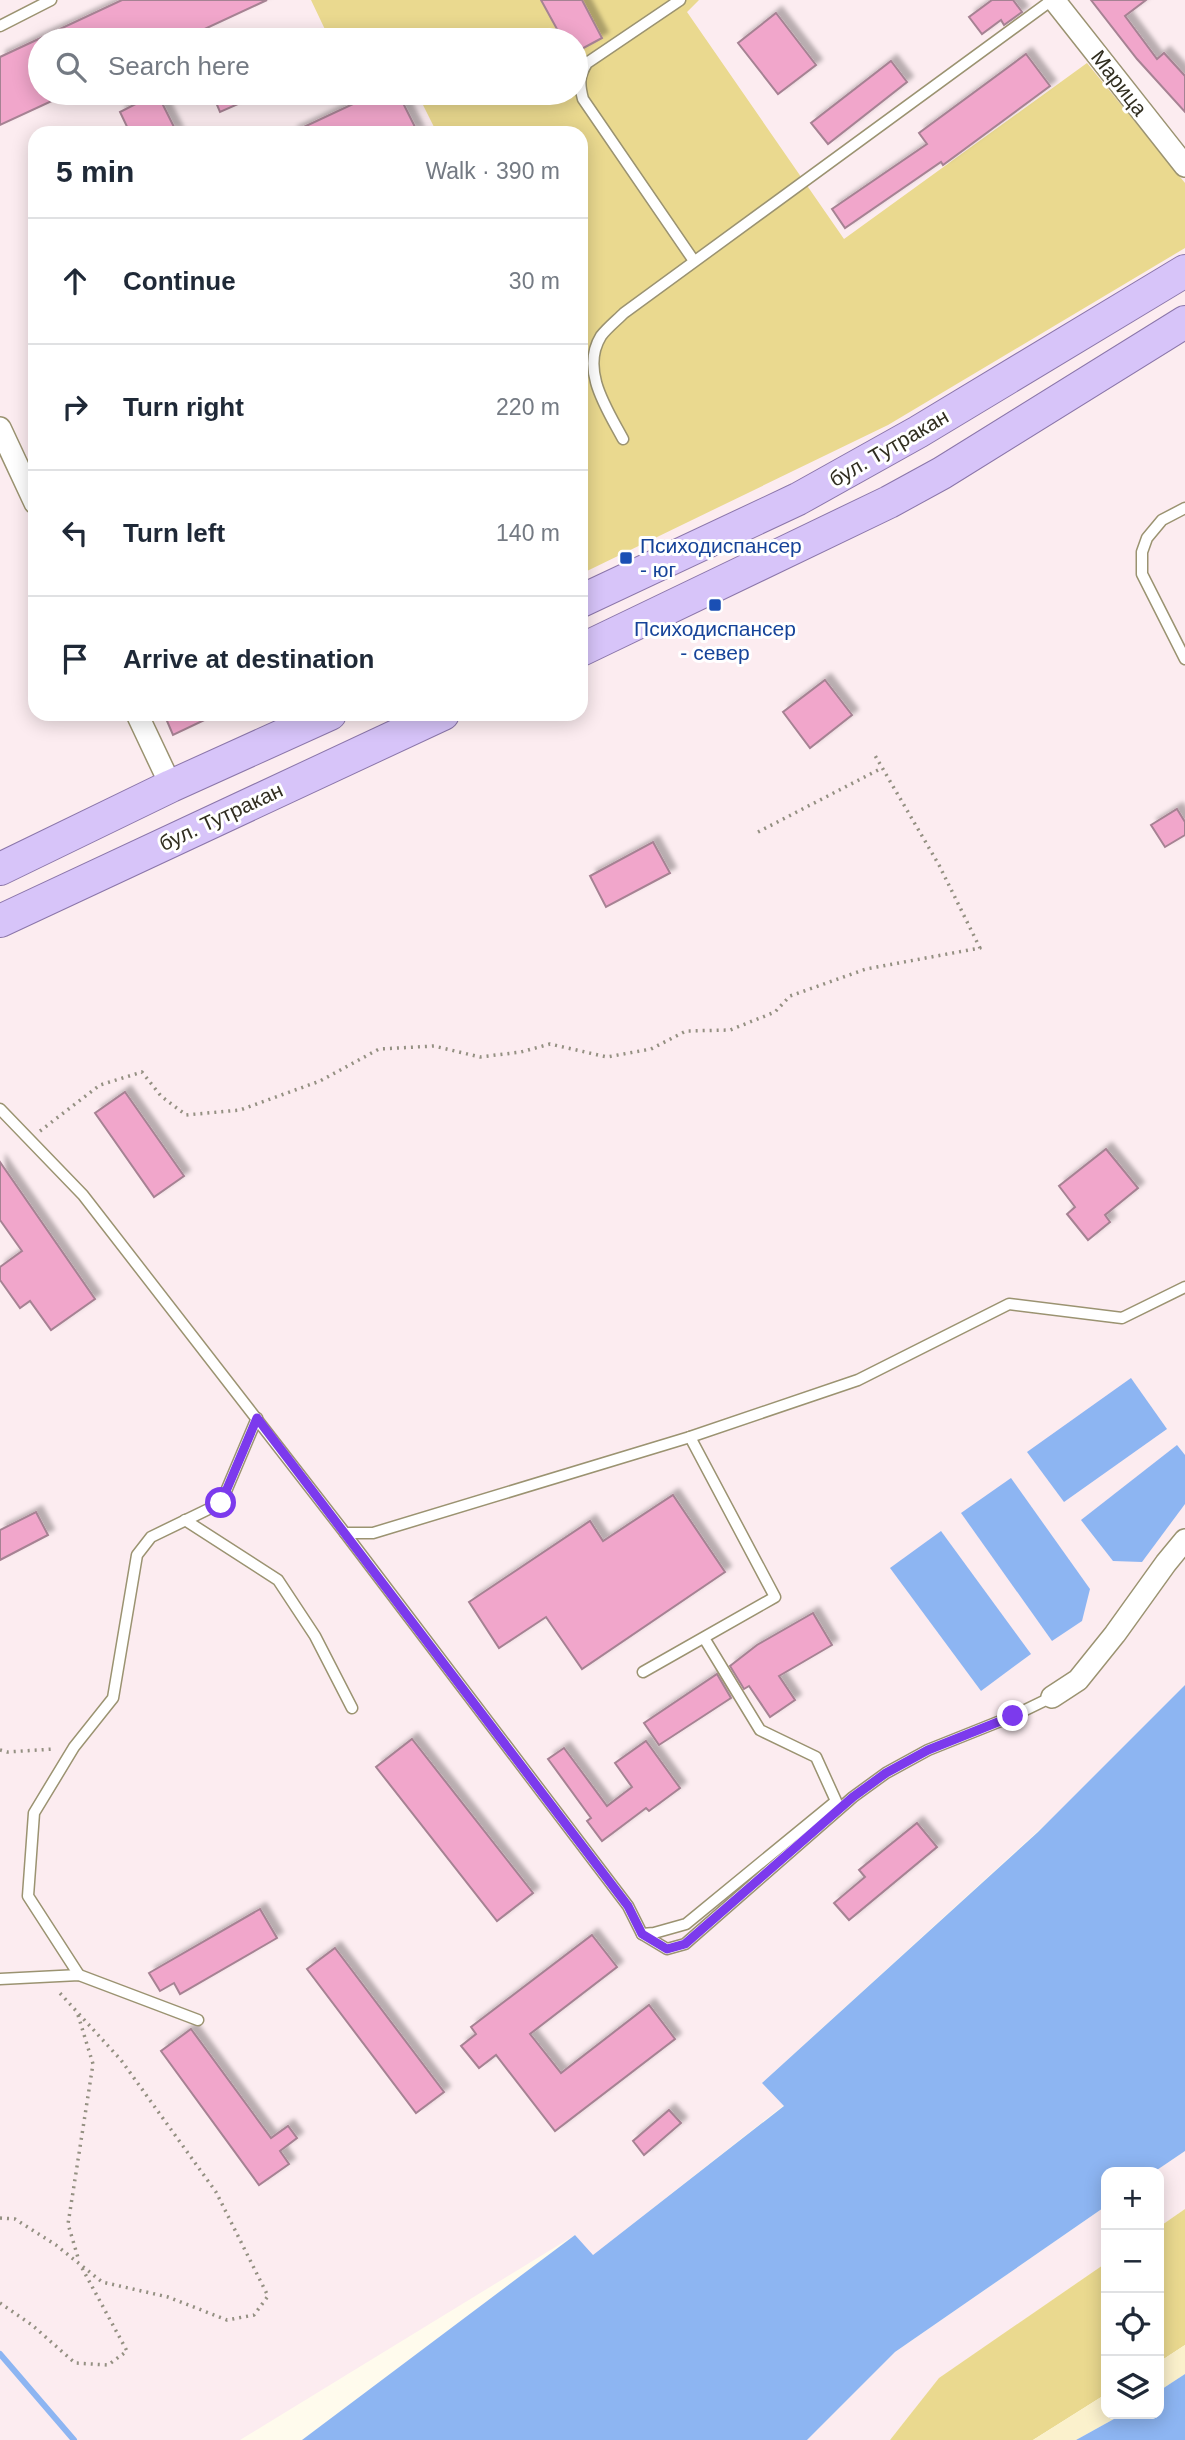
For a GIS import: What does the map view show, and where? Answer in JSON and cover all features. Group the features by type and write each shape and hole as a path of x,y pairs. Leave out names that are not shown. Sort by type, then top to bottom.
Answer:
{"main road":[{"name":"бул. Тутракан","path":"588,598 808,494 918,432 1185,271"},
{"path":"588,647 900,496 942,473 1185,322"},
{"path":"0,869 171,786 315,721"},
{"name":"бул. Тутракан","path":"0,921 428,721"},
{"path":"171,786 191,830"},
{"path":"137,802 157,846"}],"street":[{"name":"Марица","path":"1053,0 1185,166"},
{"path":"0,428 28,488"},
{"path":"140,721 171,786"},
{"path":"1052,1697 1078,1680 1185,1541"}],"lane":[{"path":"0,26 51,0"},
{"path":"588,62 680,0"},
{"path":"623,439 601,399 593,375 594,351 602,335 624,313 694,261 1053,0"},
{"path":"587,105 694,261"},
{"path":"1185,508 1161,520 1147,538 1142,552 1142,574 1185,659"},
{"path":"0,1109 83,1195 257,1418 628,1906 642,1934 667,1949 685,1944 853,1797 886,1773 928,1750 1013,1716 1052,1697"},
{"path":"345,1533 373,1533 690,1437 858,1380 1009,1304 1122,1318 1185,1287"},
{"path":"79,1975 28,1896 34,1813 74,1747 113,1698 137,1555 151,1537 221,1503 257,1418"},
{"path":"643,1672 775,1597 690,1437"},
{"path":"185,1520 278,1580 314,1636 352,1708"},
{"path":"642,1934 686,1924 836,1801 816,1757 760,1730 704,1638"},
{"path":"0,1979 79,1975 198,2020"}],"path":[{"path":"30,1138 100,1085 142,1072 161,1096 186,1115 240,1110 320,1081 379,1049 434,1046 480,1057 521,1052 550,1044 607,1057 651,1049 686,1031 730,1030 775,1013 790,996 866,969 980,948 939,865 873,752"},
{"path":"758,832 882,768"},
{"path":"0,1750 7,1752 74,1747"},
{"path":"0,2218 15,2220 56,2245 102,2282 168,2297 228,2320 254,2315 268,2296 216,2192 121,2060 45,1976"},
{"path":"0,2303 32,2325 75,2363 107,2365 127,2351 79,2264 68,2224 93,2064 78,2013"}],"shaded area":[{"path":"0,0 1185,0 1185,1685 1049,1821 763,2082 784,2105 592,2256 575,2235 240,2440 0,2440"},
{"path":"311,0 699,0 687,12 844,239 1087,63 1185,183 1185,248 888,425 588,571 588,126 434,126 423,105 588,105 588,28 324,28"},
{"path":"1185,2151 1185,2209 1164,2224 1164,2167 1161,2167"},
{"path":"1101,2209 1101,2266 940,2378 890,2440 807,2440 895,2352"},
{"path":"1185,2209 1185,2345 1164,2359 1164,2230 1164,2224"},
{"path":"1101,2266 1101,2397 1033,2440 890,2440 939,2378"}],"sand":[{"path":"1185,2345 1185,2374 1164,2388 1164,2359"},
{"path":"1101,2397 1101,2419 1114,2419 1076,2440 1033,2440"}],"water":[{"path":"1131,1378 1167,1429 1064,1502 1027,1452"},
{"path":"1177,1445 1185,1455 1185,1504 1142,1562 1113,1561 1081,1520"},
{"path":"1011,1478 1090,1589 1082,1621 1052,1641 961,1513"},
{"path":"941,1531 1031,1654 981,1691 890,1568"},
{"path":"1185,1685 1185,2151 1161,2167 1101,2167 1101,2209 895,2352 807,2440 302,2440 575,2235 593,2255 784,2106 762,2083 1038,1832"},
{"path":"1185,2374 1185,2440 1076,2440 1114,2419 1164,2419 1164,2388"}],"building":[{"path":"122,0 267,0 207,28 62,28"},
{"path":"541,0 582,0 602,38 588,46 588,28 556,28"},
{"path":"992,0 1013,0 1022,12 1004,25 1001,20 982,34 969,17"},
{"path":"1091,0 1146,0 1125,16 1157,59 1164,53 1185,76 1185,112 1137,59"},
{"path":"776,13 816,65 778,94 738,43"},
{"path":"28,44 28,105 43,105 0,125 0,57"},
{"path":"1026,54 1050,86 943,165 941,162 845,228 832,209 927,144 919,133"},
{"path":"891,61 907,82 828,144 811,123"},
{"path":"134,105 163,105 174,126 127,126 120,112"},
{"path":"217,105 236,105 220,112"},
{"path":"351,105 404,105 414,126 306,126"},
{"path":"825,680 852,715 810,748 783,712"},
{"path":"167,721 202,721 173,735"},
{"path":"1177,809 1185,822 1185,835 1165,847 1151,825"},
{"path":"653,842 670,873 606,907 590,876"},
{"path":"125,1092 184,1176 154,1197 95,1113"},
{"path":"1106,1149 1138,1188 1105,1215 1110,1222 1088,1240 1067,1214 1075,1207 1059,1186"},
{"path":"0,1162 95,1299 51,1330 30,1301 20,1308 0,1280 0,1267 22,1251 0,1220"},
{"path":"673,1495 725,1572 582,1669 546,1617 499,1648 469,1602 590,1521 603,1541"},
{"path":"36,1512 48,1535 0,1560 0,1530"},
{"path":"813,1613 832,1645 779,1676 795,1700 770,1717 749,1686 744,1689 730,1666 757,1645"},
{"path":"717,1674 731,1698 659,1745 644,1723"},
{"path":"412,1739 533,1893 497,1921 376,1767"},
{"path":"646,1741 680,1788 649,1811 646,1808 602,1841 587,1821 591,1818 548,1759 564,1748 607,1806 632,1787 615,1763"},
{"path":"917,1823 937,1847 849,1920 834,1903 865,1877 859,1870"},
{"path":"260,1909 277,1938 180,1994 174,1983 160,1991 149,1973"},
{"path":"592,1935 617,1967 530,2034 561,2073 649,2005 675,2039 555,2131 496,2055 479,2068 461,2046 476,2034 471,2027"},
{"path":"335,1948 444,2092 416,2113 307,1969"},
{"path":"191,2029 271,2138 288,2126 297,2138 280,2151 289,2164 259,2185 161,2051"},
{"path":"669,2110 681,2123 644,2155 633,2141"}],"waterway":[{"path":"0,2354 74,2440"}],"place":[{"name":"Психодиспансер - юг","path":"626,558"},
{"name":"Психодиспансер - север","path":"715,605"}],"route":[{"path":"221,1503 257,1418 628,1906 642,1934 667,1949 685,1944 853,1797 886,1773 928,1750 1013,1716"}]}
